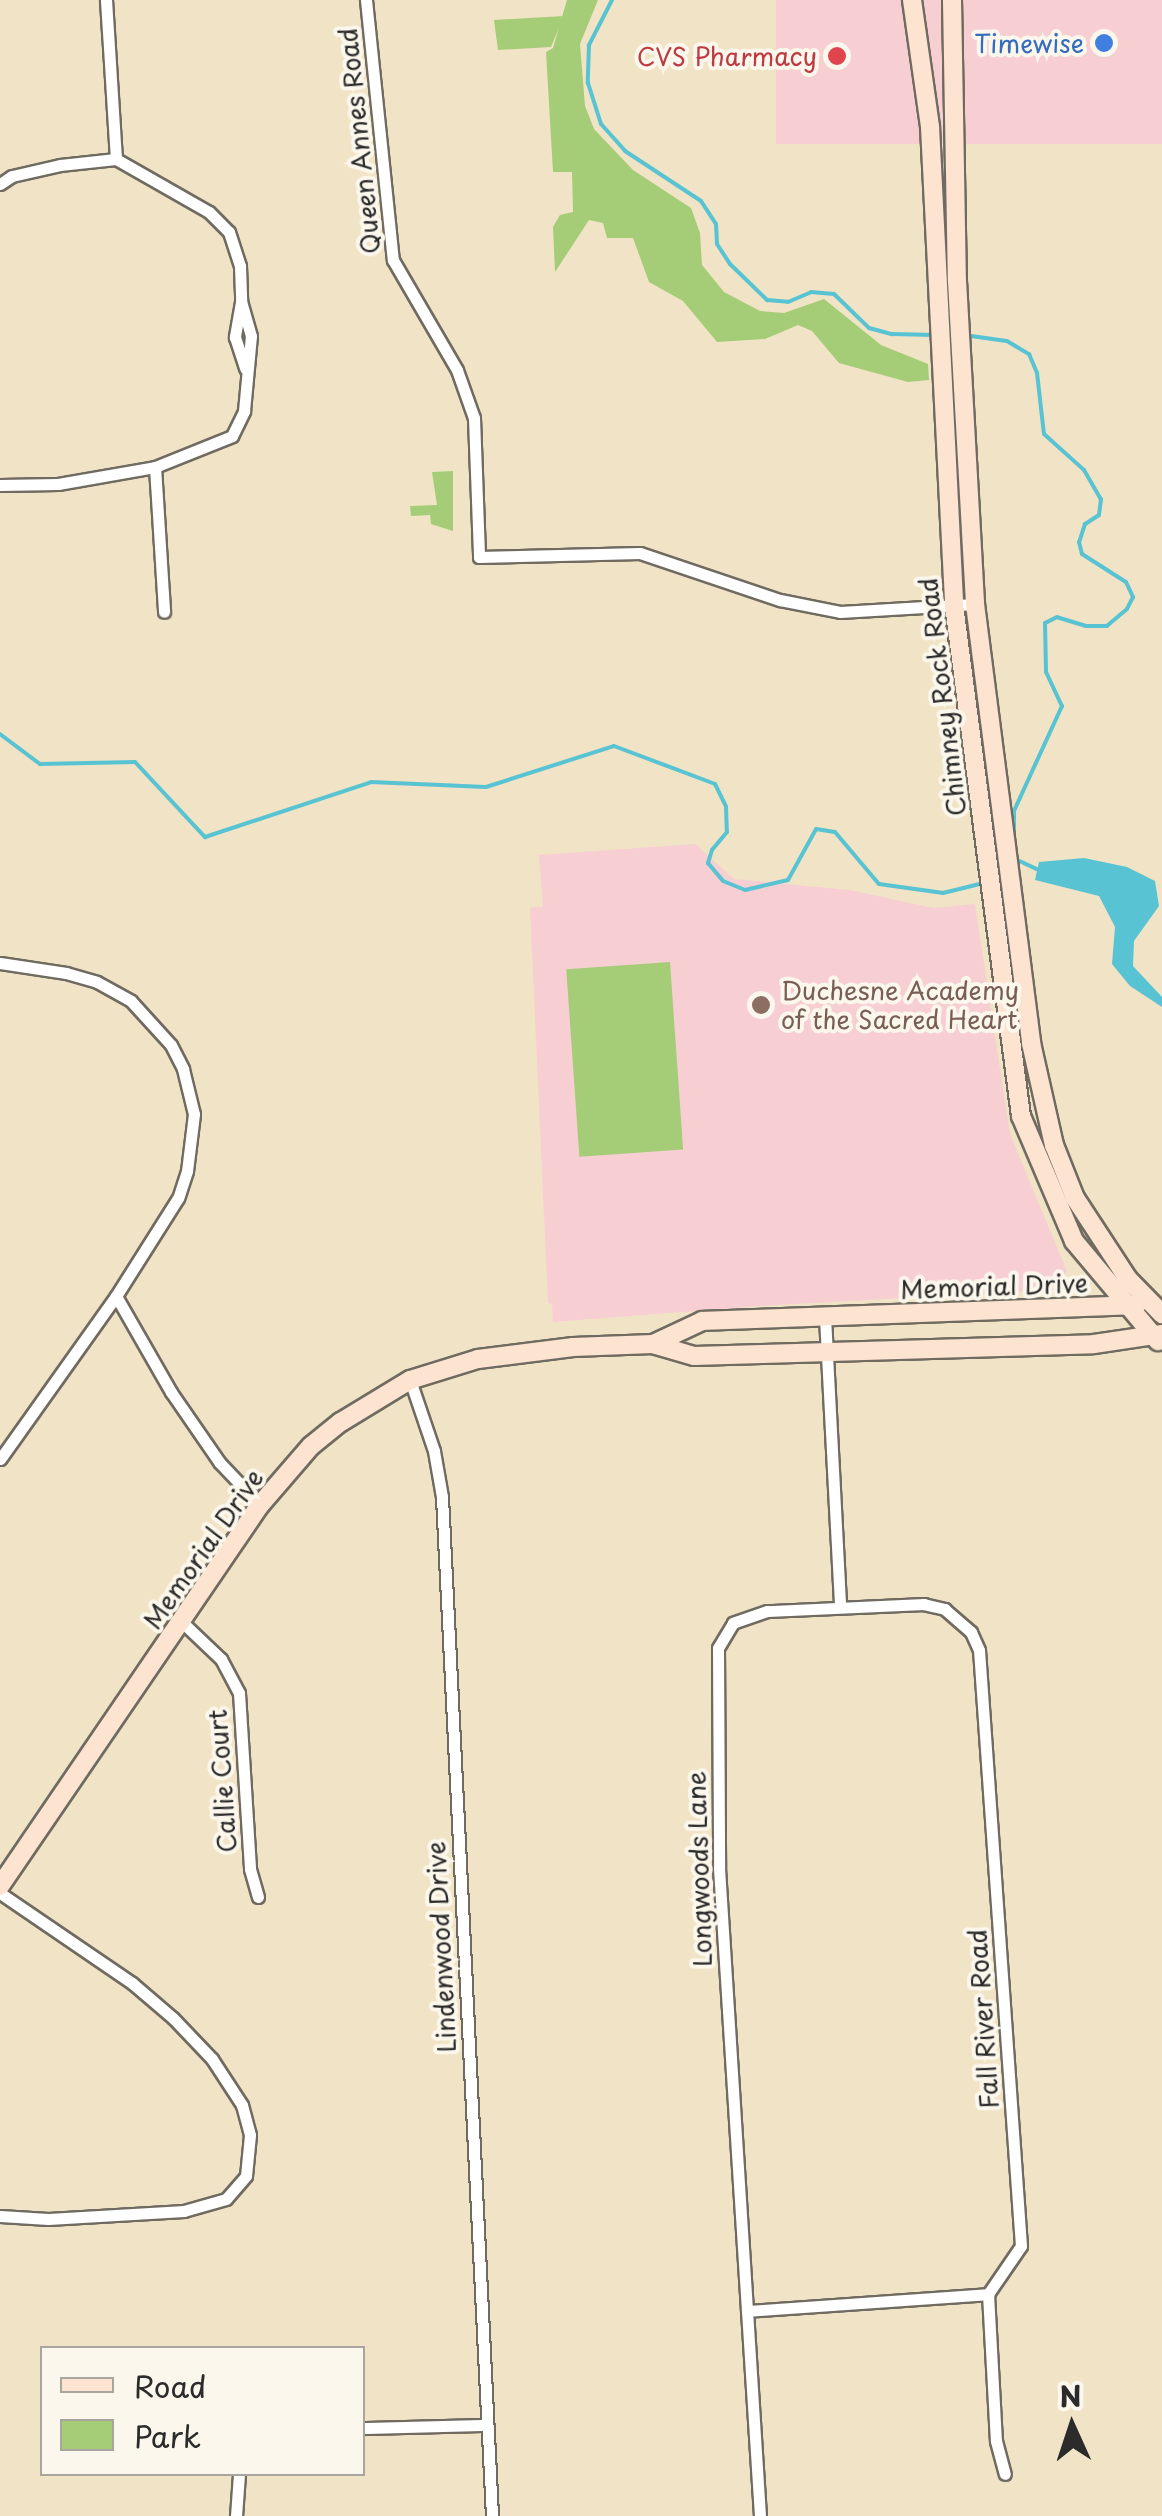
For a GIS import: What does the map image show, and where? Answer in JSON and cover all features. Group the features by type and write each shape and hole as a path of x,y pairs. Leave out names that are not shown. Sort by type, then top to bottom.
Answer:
{"main road":[{"name":"Chimney Rock Road","path":"912,0 925,73 954,605 973,751 1004,924 1054,1145 1075,1198 1128,1279 1158,1306"},
{"name":"Chimney Rock Road","path":"952,0 962,376 975,604 993,748 1009,1046 1021,1116 1074,1241 1160,1339"},
{"path":"930,161 954,160"},
{"path":"1009,1046 1031,1043"},
{"name":"Memorial Drive","path":"0,1890 260,1505 326,1434 410,1380 478,1359 653,1344 702,1321 1158,1306"},
{"name":"Memorial Drive","path":"653,1344 694,1356 1160,1339"}],"street":[{"path":"106,0 116,159"},
{"name":"Queen Annes Road","path":"366,0 393,260 456,370 474,418 479,556 640,553 780,600 840,612 954,605"},
{"path":"0,184 12,176 60,165 116,159 209,212 229,232 240,266 241,302 250,336 244,411 232,436 155,466 58,484 0,485"},
{"path":"155,466 164,612"},
{"path":"954,605 975,604"},
{"path":"0,964 66,973 97,982 131,1001 157,1024 183,1070 194,1114 187,1171 178,1198 116,1296 0,1459"},
{"path":"116,1296 180,1406 220,1463 260,1505"},
{"path":"824,1317 829,1351 840,1606"},
{"name":"Lindenwood Drive","path":"410,1380 434,1450 442,1497 492,2516"},
{"name":"Fall River Road","path":"840,1606 924,1604 945,1609 972,1632 979,1650 1021,2246 988,2294"},
{"name":"Longwoods Lane","path":"760,2516 720,1868 718,1648 733,1623 767,1611 840,1606"},
{"name":"Callie Court","path":"182,1622 221,1658 239,1693 250,1869 258,1898"},
{"path":"0,1890 132,1983 173,2018 212,2059 242,2105 250,2135 246,2176 226,2199 184,2211 48,2220 0,2216"},
{"path":"748,2311 988,2294 996,2441 1005,2474"},
{"path":"365,2428 486,2425"},
{"path":"236,2516 239,2476"}],"shaded area":[{"path":"776,0 1162,0 1162,144 776,144"},
{"name":"Duchesne Academy of the Sacred Heart","path":"695,844 734,879 850,890 933,908 975,904 1010,1134 1067,1271 1056,1290 553,1322 552,1304 548,1303 530,908 543,906 539,855"}],"green space":[{"path":"567,0 598,0 580,44 585,106 594,129 633,170 691,208 700,233 702,265 724,292 760,311 784,313 824,299 881,345 928,364 929,380 908,382 839,363 812,331 798,325 765,339 717,342 683,301 649,282 633,238 607,238 603,223 589,220 555,272 553,227 560,215 573,212 572,172 553,172 546,52 553,48"},
{"path":"564,16 551,47 498,50 494,20"},
{"path":"453,471 453,531 431,524 430,515 411,516 410,506 437,505 432,472"},
{"path":"670,962 683,1150 579,1157 566,969"}],"water":[{"path":"1084,858 1127,867 1155,881 1159,906 1134,941 1133,966 1162,997 1162,1007 1130,986 1112,964 1115,927 1099,896 1035,880 1039,862"}],"waterway":[{"path":"612,0 589,45 588,83 601,124 625,151 701,201 716,224 717,244 730,264 767,300 788,302 811,292 834,294 869,328 892,334 934,335"},
{"path":"964,335 1007,341 1029,354 1037,373 1044,434 1084,470 1101,499 1099,515 1085,524 1079,542 1082,554 1126,582 1133,597 1127,609 1107,626 1086,626 1057,617 1045,623 1046,672 1062,706 1014,811 1014,839"},
{"path":"0,734 40,764 135,762 205,837 371,782 486,787 614,746 715,784 726,807 727,832 712,850 708,863 723,881 745,890 788,880 816,829 835,832 879,884 943,893 984,883"},
{"path":"1013,858 1041,871"}],"place":[{"name":"Timewise","path":"1104,43"},
{"name":"CVS Pharmacy","path":"837,56"},
{"name":"Duchesne Academy of the Sacred Heart","path":"761,1005"}]}
